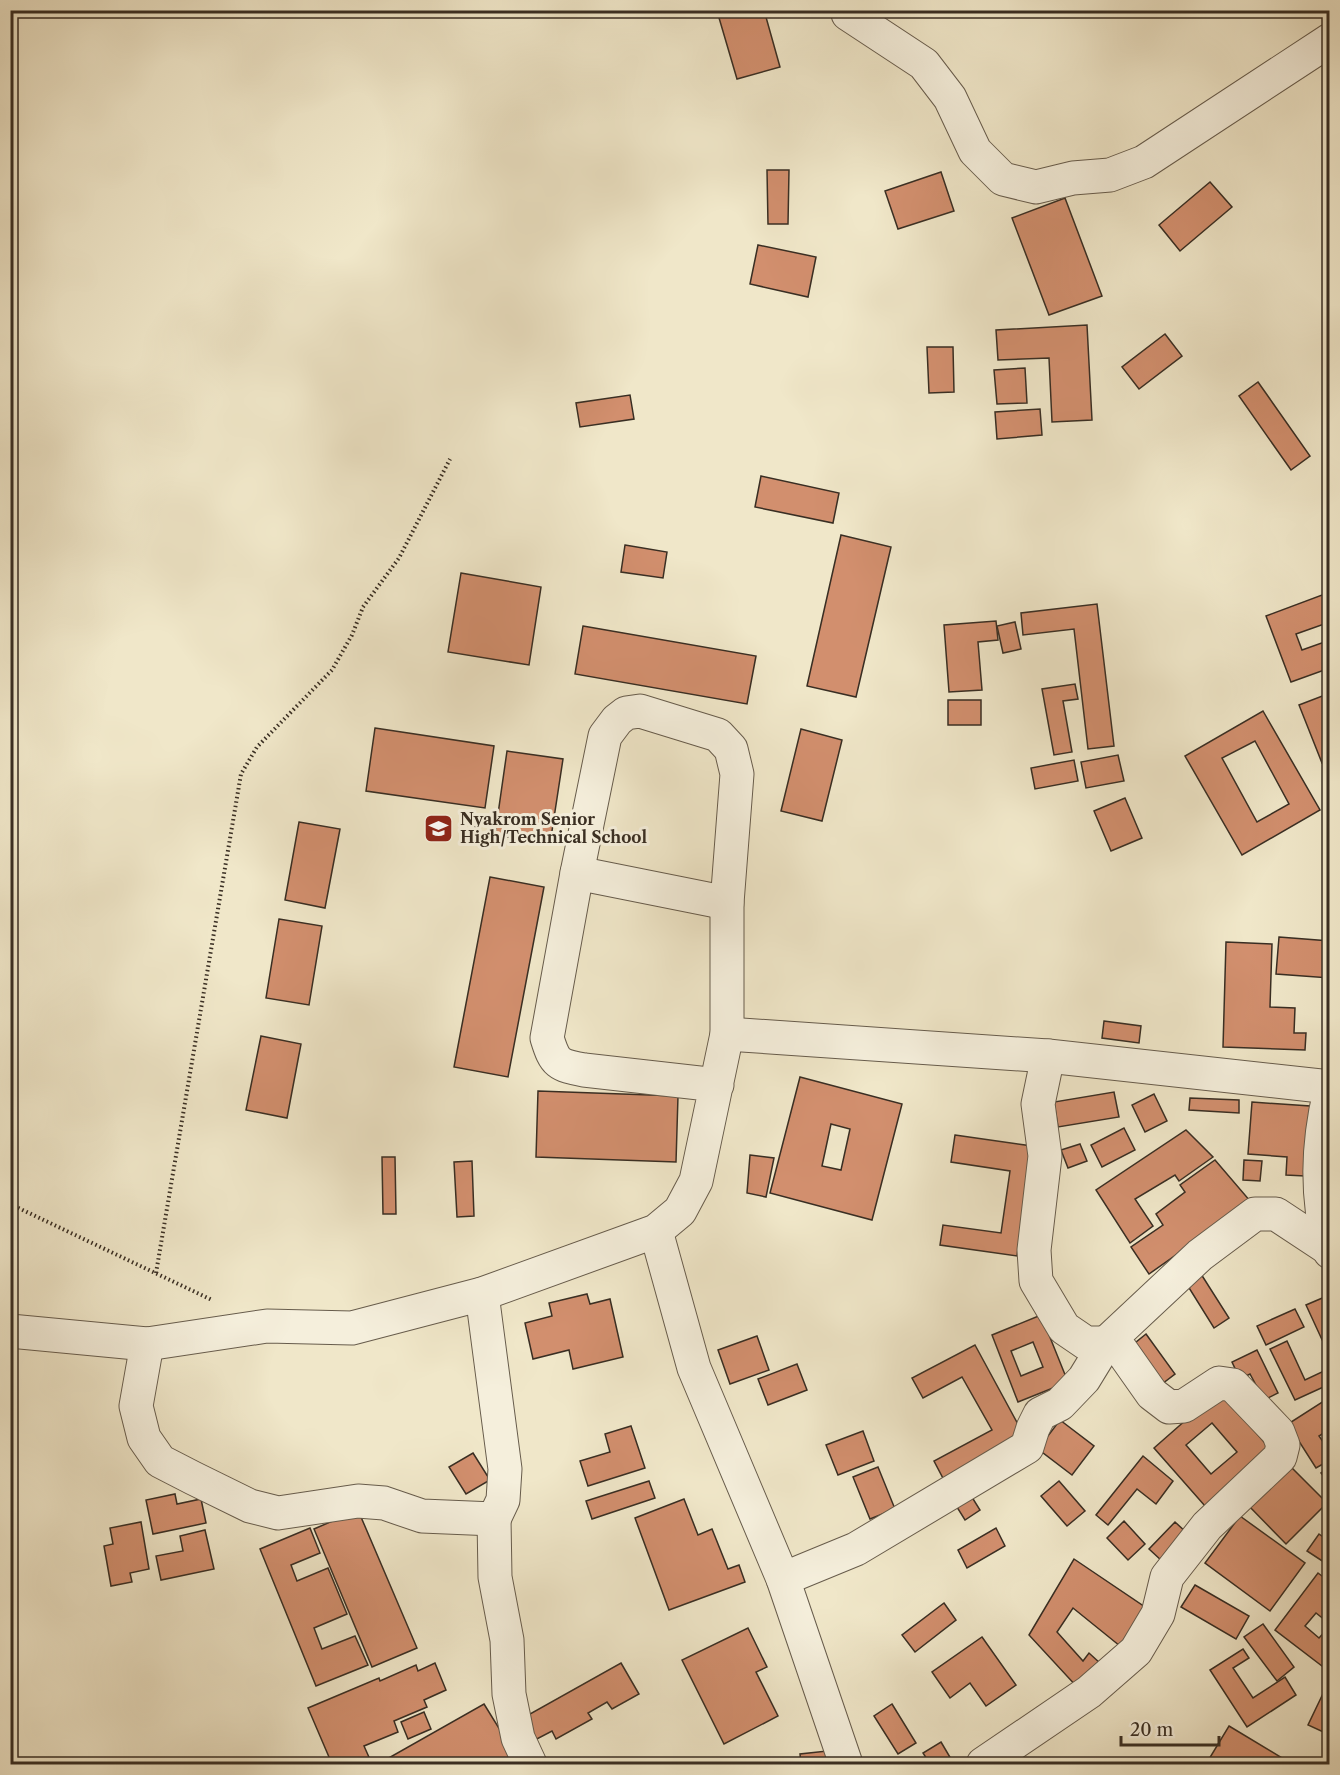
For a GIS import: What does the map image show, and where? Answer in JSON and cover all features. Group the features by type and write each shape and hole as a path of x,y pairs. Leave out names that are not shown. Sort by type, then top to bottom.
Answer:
{"street":[{"path":"848,14 924,64 950,98 975,151 1003,179 1036,187 1072,178 1110,175 1144,162 1329,40"},
{"path":"10,1331 147,1344 267,1326 352,1328 482,1294 656,1231 680,1211 696,1181 717,1085 727,1034 726,903 737,774 730,749 718,735 640,711 626,712 605,736 547,1038 553,1055 562,1065 584,1070 717,1085"},
{"path":"577,873 726,903"},
{"path":"727,1034 1048,1056 1329,1089 1321,1129 1319,1192 1329,1250"},
{"path":"983,1764 1089,1692 1136,1651 1158,1614 1167,1577 1207,1526 1281,1457 1283,1445 1278,1432 1233,1384 1219,1383 1184,1406 1169,1407 1152,1394 1121,1350 1106,1343 1086,1343 1064,1328 1036,1281 1034,1250 1045,1156 1038,1104 1048,1056"},
{"path":"783,1579 856,1548 1027,1446 1040,1414 1060,1404 1084,1379 1106,1343 1200,1255 1255,1214 1276,1214 1329,1250"},
{"path":"656,1231 694,1368 783,1579 846,1764"},
{"path":"482,1294 506,1469 503,1500 494,1519 495,1577 507,1640 509,1694 518,1738 530,1764"},
{"path":"147,1344 136,1406 144,1438 160,1461 193,1478 250,1506 278,1513 358,1502 384,1503 422,1516 494,1519"}],"path":[{"path":"156,1273 241,774 257,747 332,670 352,635 363,607 399,558 450,459"},
{"path":"10,1204 216,1302"}],"building":[{"path":"764,10 780,67 737,79 717,11"},
{"path":"767,170 789,170 788,224 768,224"},
{"path":"941,172 954,211 898,229 885,191"},
{"path":"1210,182 1232,207 1180,251 1159,225"},
{"path":"1065,198 1102,296 1049,315 1012,218"},
{"path":"758,245 816,257 808,297 750,284"},
{"path":"1087,325 1092,420 1052,422 1049,358 998,360 996,330"},
{"path":"1165,334 1182,356 1139,389 1122,367"},
{"path":"927,347 953,347 954,392 929,393"},
{"path":"1025,368 1027,403 997,404 994,370"},
{"path":"1258,382 1310,456 1291,470 1239,396"},
{"path":"630,395 634,419 580,427 576,403"},
{"path":"1040,409 1042,435 997,439 995,412"},
{"path":"761,476 839,493 833,523 755,507"},
{"path":"841,535 891,547 856,697 807,686"},
{"path":"625,545 667,552 663,578 621,572"},
{"path":"461,573 541,587 529,665 448,652"},
{"path":"1330,592 1330,622 1296,634 1302,650 1330,640 1330,668 1291,682 1266,616"},
{"path":"1097,604 1114,746 1088,749 1074,629 1023,635 1021,613"},
{"path":"996,621 998,640 978,642 982,690 949,692 944,625"},
{"path":"1015,622 1021,649 1003,653 997,626"},
{"path":"583,626 756,656 747,704 575,674"},
{"path":"1075,684 1078,699 1063,701 1072,752 1054,755 1042,689"},
{"path":"1330,693 1330,760 1322,763 1299,705"},
{"path":"948,700 981,700 981,725 948,725"},
{"path":"1263,711 1320,810 1242,855 1185,756","holes":["1255,741 1289,804 1257,822 1222,758"]},
{"path":"375,728 494,746 485,808 366,791"},
{"path":"801,729 842,740 822,821 781,811"},
{"path":"507,751 563,759 550,844 495,835"},
{"path":"1118,755 1124,781 1086,788 1081,762"},
{"path":"1074,760 1078,781 1035,789 1031,768"},
{"path":"1125,798 1142,838 1111,851 1094,811"},
{"path":"299,822 340,829 325,908 285,900"},
{"path":"490,877 544,887 508,1077 454,1067"},
{"path":"279,919 322,926 309,1005 266,998"},
{"path":"1279,937 1330,941 1330,978 1276,974"},
{"path":"1226,942 1272,944 1270,1007 1295,1008 1294,1033 1306,1033 1305,1050 1223,1047"},
{"path":"1104,1021 1141,1026 1139,1043 1102,1038"},
{"path":"261,1036 301,1044 287,1118 246,1110"},
{"path":"800,1077 902,1104 872,1220 770,1193","holes":["831,1124 850,1129 841,1170 822,1166"]},
{"path":"538,1091 678,1096 676,1162 536,1157"},
{"path":"1114,1092 1119,1117 1058,1127 1054,1102"},
{"path":"1154,1094 1167,1121 1145,1132 1132,1105"},
{"path":"1190,1098 1239,1100 1239,1113 1189,1110"},
{"path":"1252,1102 1310,1106 1305,1176 1286,1175 1287,1157 1248,1154"},
{"path":"1124,1128 1135,1150 1102,1167 1091,1145"},
{"path":"1186,1130 1213,1157 1179,1181 1175,1175 1135,1199 1153,1226 1130,1243 1096,1190"},
{"path":"955,1135 1032,1146 1017,1256 940,1245 943,1225 1001,1233 1010,1171 951,1162"},
{"path":"1080,1144 1087,1161 1068,1168 1061,1150"},
{"path":"750,1155 774,1158 766,1197 747,1193"},
{"path":"382,1157 395,1157 396,1214 383,1214"},
{"path":"1215,1160 1251,1202 1149,1274 1131,1247 1163,1225 1156,1214 1185,1192 1180,1185"},
{"path":"1244,1160 1262,1161 1260,1181 1243,1180"},
{"path":"472,1161 474,1216 457,1217 454,1162"},
{"path":"1201,1274 1229,1318 1214,1328 1186,1283"},
{"path":"587,1294 590,1304 610,1299 623,1357 573,1369 569,1350 533,1359 525,1323 552,1316 549,1303"},
{"path":"1327,1296 1330,1301 1330,1357 1306,1305"},
{"path":"1295,1309 1304,1327 1266,1345 1257,1326"},
{"path":"1041,1315 1068,1382 1018,1402 992,1335","holes":["1033,1342 1043,1367 1021,1376 1011,1351"]},
{"path":"1146,1334 1175,1374 1158,1387 1130,1347"},
{"path":"757,1336 769,1370 730,1384 718,1350"},
{"path":"1287,1341 1305,1380 1328,1369 1330,1384 1295,1400 1270,1349"},
{"path":"975,1345 1026,1439 945,1482 934,1461 992,1430 962,1377 923,1398 912,1378"},
{"path":"1257,1350 1278,1393 1264,1400 1250,1374 1240,1379 1232,1362"},
{"path":"797,1364 807,1390 768,1405 758,1379"},
{"path":"1220,1390 1270,1449 1205,1506 1154,1448","holes":["1212,1423 1237,1452 1211,1474 1186,1445"]},
{"path":"1330,1397 1330,1429 1319,1436 1330,1452 1330,1460 1316,1468 1288,1424"},
{"path":"1060,1420 1094,1446 1072,1475 1038,1449"},
{"path":"631,1426 645,1468 588,1486 580,1461 610,1452 605,1434"},
{"path":"863,1431 874,1461 838,1475 826,1445"},
{"path":"473,1453 490,1480 466,1494 449,1467"},
{"path":"1143,1456 1173,1481 1156,1504 1137,1489 1108,1525 1096,1515"},
{"path":"1287,1463 1327,1503 1286,1544 1247,1504"},
{"path":"878,1467 895,1509 870,1519 853,1477"},
{"path":"1330,1467 1330,1485 1321,1473"},
{"path":"649,1481 655,1498 592,1519 586,1501"},
{"path":"1059,1481 1085,1511 1067,1526 1041,1496"},
{"path":"175,1494 177,1504 201,1499 206,1523 153,1534 146,1500"},
{"path":"970,1494 980,1510 965,1520 955,1504"},
{"path":"684,1499 698,1535 712,1529 728,1569 739,1565 745,1582 669,1610 635,1518"},
{"path":"358,1510 417,1648 372,1667 314,1529"},
{"path":"1240,1516 1305,1563 1270,1611 1205,1563"},
{"path":"1124,1521 1145,1544 1128,1560 1107,1538"},
{"path":"141,1522 149,1569 130,1573 132,1582 111,1586 104,1546 113,1544 110,1528"},
{"path":"1175,1522 1187,1533 1162,1561 1149,1549"},
{"path":"310,1528 320,1553 291,1565 297,1581 328,1568 347,1614 314,1628 322,1649 355,1636 368,1665 316,1686 260,1549"},
{"path":"996,1528 1005,1546 967,1568 958,1550"},
{"path":"205,1530 214,1569 161,1580 156,1556 183,1551 180,1536"},
{"path":"1319,1534 1330,1542 1330,1566 1307,1551"},
{"path":"1074,1559 1145,1607 1120,1646 1073,1608 1057,1632 1083,1661 1089,1653 1101,1664 1078,1688 1029,1635"},
{"path":"1318,1573 1330,1582 1330,1624 1316,1613 1305,1626 1319,1638 1330,1626 1330,1657 1322,1666 1275,1630"},
{"path":"1195,1585 1249,1616 1236,1639 1181,1607"},
{"path":"944,1603 956,1620 915,1652 902,1635"},
{"path":"1263,1624 1294,1667 1277,1681 1244,1637"},
{"path":"748,1628 767,1667 756,1672 778,1716 724,1744 682,1660"},
{"path":"982,1637 1016,1685 986,1706 970,1683 950,1698 932,1672"},
{"path":"1243,1649 1249,1658 1233,1668 1253,1698 1285,1677 1296,1695 1247,1727 1210,1670"},
{"path":"435,1663 446,1690 424,1700 427,1707 394,1721 398,1732 364,1746 372,1764 332,1764 308,1708 379,1678 380,1681 416,1665 418,1671"},
{"path":"621,1663 639,1694 612,1709 607,1702 588,1713 592,1719 556,1739 552,1731 533,1741 521,1719"},
{"path":"1330,1679 1330,1735 1308,1725"},
{"path":"484,1704 521,1764 378,1764"},
{"path":"892,1704 916,1743 898,1754 874,1716"},
{"path":"424,1712 431,1729 408,1739 401,1722"},
{"path":"1229,1726 1292,1764 1239,1764 1233,1761 1230,1764 1206,1764"},
{"path":"941,1742 954,1764 930,1764 923,1753"},
{"path":"827,1751 828,1764 801,1764 800,1754"}],"place":[{"name":"Nyakrom Senior High/Technical School","path":"439,828"}]}
